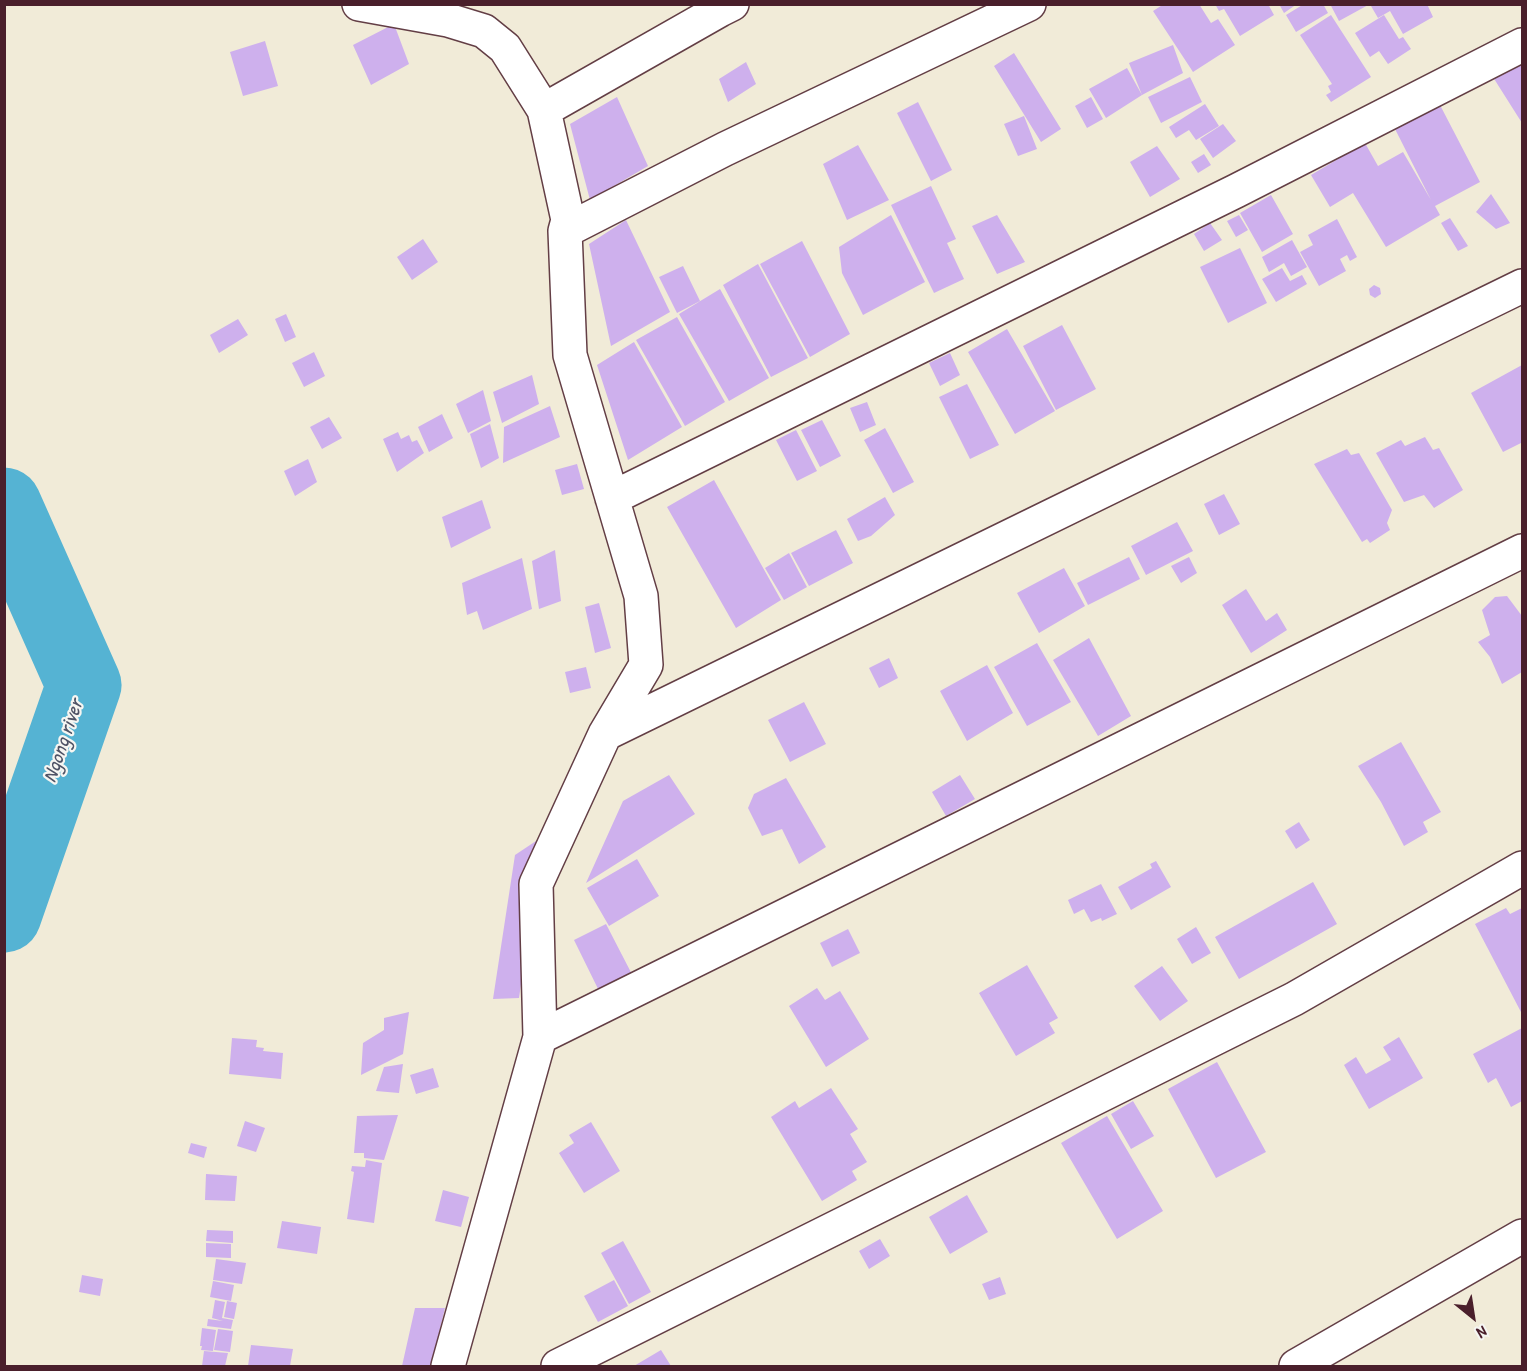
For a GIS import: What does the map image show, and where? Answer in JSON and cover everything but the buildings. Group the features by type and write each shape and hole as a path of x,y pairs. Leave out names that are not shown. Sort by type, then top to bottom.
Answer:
{"street":[{"path":"359,4 448,20 484,31 505,48 544,110 568,220 565,231 570,354 641,596 646,665 605,734 536,884 540,1037 448,1366"},
{"path":"544,110 732,4"},
{"path":"565,231 725,149 1029,4"},
{"path":"612,498 1236,191 1522,45"},
{"path":"605,734 1522,286"},
{"path":"540,1037 1522,551"},
{"path":"558,1366 1294,999 1522,868"},
{"path":"1296,1366 1522,1236"}],"waterway":[{"name":"Ngong river","path":"4,505 84,685 4,915"}]}
